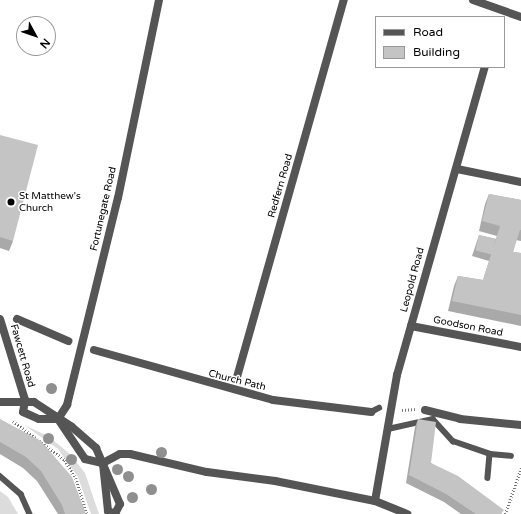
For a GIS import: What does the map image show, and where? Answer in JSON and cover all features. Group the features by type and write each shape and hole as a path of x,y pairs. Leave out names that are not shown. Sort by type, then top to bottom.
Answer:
{"street":[{"name":"Fortunegate Road","path":"58,418 67,405 118,198 159,0"},
{"name":"Redfern Road","path":"236,377 344,0"},
{"path":"473,0 505,15 521,17"},
{"name":"Leopold Road","path":"375,501 394,388 485,68"},
{"path":"456,169 521,182"},
{"name":"Fawcett Road","path":"0,319 24,400 24,412 29,418 58,418"},
{"path":"17,319 68,341"},
{"name":"Goodson Road","path":"411,326 521,347"},
{"name":"Church Path","path":"94,350 273,400 375,410"},
{"name":"Fawcett Road","path":"0,402 24,400 58,418"},
{"path":"425,410 460,419 521,424"},
{"path":"58,418 96,448 103,463 120,504 115,514 108,511 102,481 103,463"},
{"path":"58,418 85,458 103,463 120,454 130,454 207,472 375,501 408,514"}],"lane":[{"path":"388,429 433,419 459,445 490,454 511,456"},
{"path":"488,478 490,454"},
{"path":"0,476 21,494 30,514"}],"path":[{"path":"13,421 65,460 76,478 87,514"},
{"path":"505,514 521,468"}],"shaded area":[{"path":"24,425 48,436 70,454 85,473 99,514 91,514 78,477 58,449"},
{"path":"0,491 8,497 18,514 0,514"}],"building":[{"name":"St Matthew's Church","path":"0,135 38,145 13,241 0,237"},
{"path":"489,194 521,200 521,230 513,252 521,253 521,315 452,301 458,276 483,280 500,226 482,221"},
{"path":"479,235 496,239 492,254 475,251"},
{"path":"0,419 41,441 72,477 86,514 65,514 62,505 41,471 26,457 0,442"},
{"path":"418,419 436,422 431,463 458,476 504,510 501,514 476,514 446,494 409,475"}],"place":[{"name":"St Matthew's Church","path":"11,202"}]}
